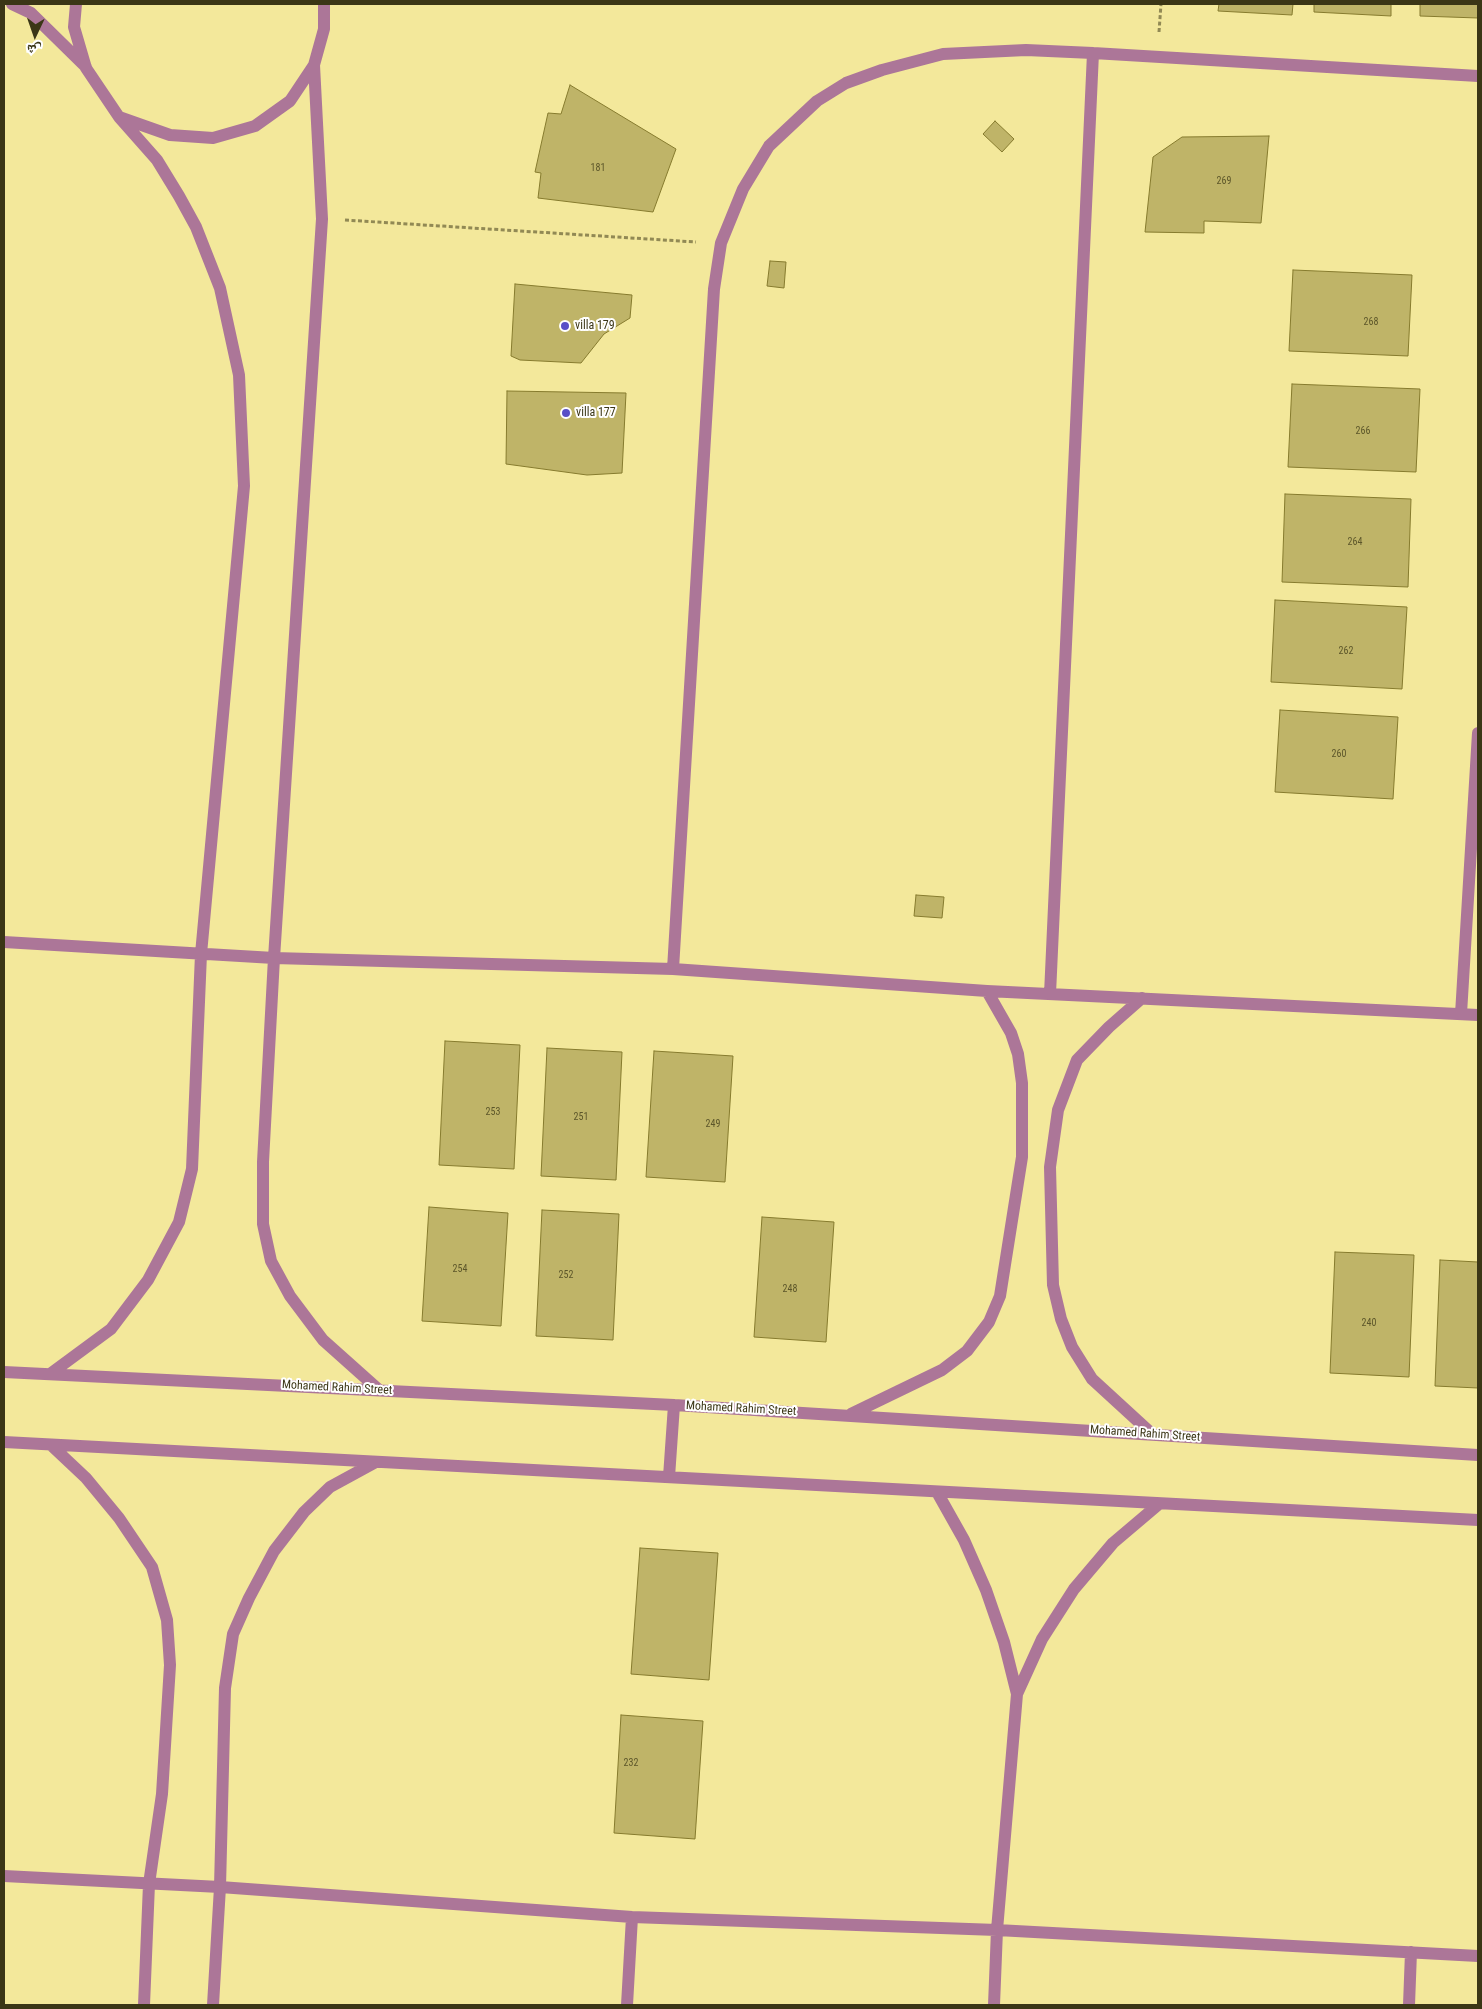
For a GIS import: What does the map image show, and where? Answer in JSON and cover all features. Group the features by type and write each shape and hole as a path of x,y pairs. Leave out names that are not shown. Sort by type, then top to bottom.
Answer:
{"street":[{"path":"12,4 31,13 86,68 119,117 157,160 196,227 220,288 239,376 243,420 244,486 201,954 192,1169 179,1222 148,1280 111,1329 50,1374"},
{"path":"76,4 74,27 86,68"},
{"path":"119,117 170,135 213,138 255,126 290,101 314,65 324,29 324,4"},
{"path":"673,969 714,288 721,243 743,189 769,146 817,101 846,83 882,70 943,54 998,51 1093,53 1478,76"},
{"path":"1050,994 1093,53"},
{"path":"314,65 322,219 262,1162 263,1224 271,1261 290,1296 323,1340 379,1390"},
{"path":"1461,1014 1478,733"},
{"path":"4,942 274,958 673,969 986,991 1478,1015"},
{"path":"849,1415 942,1370 961,1356 989,1322 1000,1296 1022,1157 1022,1083 1018,1054 1011,1033 986,991"},
{"path":"1142,998 1077,1060 1058,1110 1050,1167 1053,1285 1061,1319 1072,1346 1092,1379 1152,1434"},
{"name":"Mohamed Rahim Street","path":"4,1372 674,1404 1478,1455"},
{"path":"669,1477 674,1404"},
{"path":"4,1442 1478,1520"},
{"path":"52,1446 86,1478 119,1518 152,1567 167,1620 170,1665 162,1794 148,1884 144,2005"},
{"path":"213,2005 220,1887 225,1688 233,1634 249,1598 274,1551 304,1512 330,1487 375,1463"},
{"path":"936,1492 964,1540 986,1590 1004,1642 1017,1694 997,1930 994,2005"},
{"path":"1017,1694 1042,1640 1074,1589 1113,1544 1159,1504"},
{"path":"4,1876 220,1887 632,1917 997,1930 1478,1956"},
{"path":"627,2005 632,1917"},
{"path":"1409,2005 1411,1952"}],"path":[{"path":"1158,56 1161,4"},
{"path":"322,219 721,243"}],"building":[{"path":"1219,4 1293,4 1292,15 1218,11"},
{"path":"1314,4 1391,4 1391,16 1314,12"},
{"path":"1420,4 1478,4 1478,18 1420,16"},
{"path":"570,85 676,149 653,212 538,198 541,173 535,172 548,113 561,114"},
{"path":"995,121 1014,139 1002,152 983,134"},
{"path":"1269,136 1261,223 1204,221 1204,233 1145,232 1153,157 1182,137"},
{"path":"770,261 786,262 784,288 767,286"},
{"path":"1293,270 1412,275 1408,356 1289,351"},
{"name":"villa 179","path":"515,284 632,295 630,318 604,334 581,363 520,360 511,356"},
{"path":"1292,384 1420,389 1416,472 1288,467"},
{"name":"villa 177","path":"507,391 626,393 622,473 587,475 506,464"},
{"path":"1285,494 1411,499 1408,587 1282,582"},
{"path":"1275,600 1407,607 1402,689 1271,682"},
{"path":"1280,710 1398,717 1393,799 1275,792"},
{"path":"916,895 944,897 942,918 914,916"},
{"path":"445,1041 520,1045 514,1169 439,1165"},
{"path":"547,1048 622,1052 616,1180 541,1176"},
{"path":"654,1051 733,1056 725,1182 646,1177"},
{"path":"429,1207 508,1213 501,1326 422,1321"},
{"path":"542,1210 619,1214 613,1340 536,1336"},
{"path":"762,1217 834,1222 826,1342 754,1337"},
{"path":"1335,1252 1414,1255 1409,1377 1330,1373"},
{"path":"1440,1260 1478,1262 1478,1388 1435,1386"},
{"path":"640,1548 718,1553 709,1680 631,1674"},
{"path":"621,1715 703,1721 695,1839 614,1833"}],"place":[{"name":"villa 179","path":"565,326"},
{"name":"villa 177","path":"566,413"}]}
